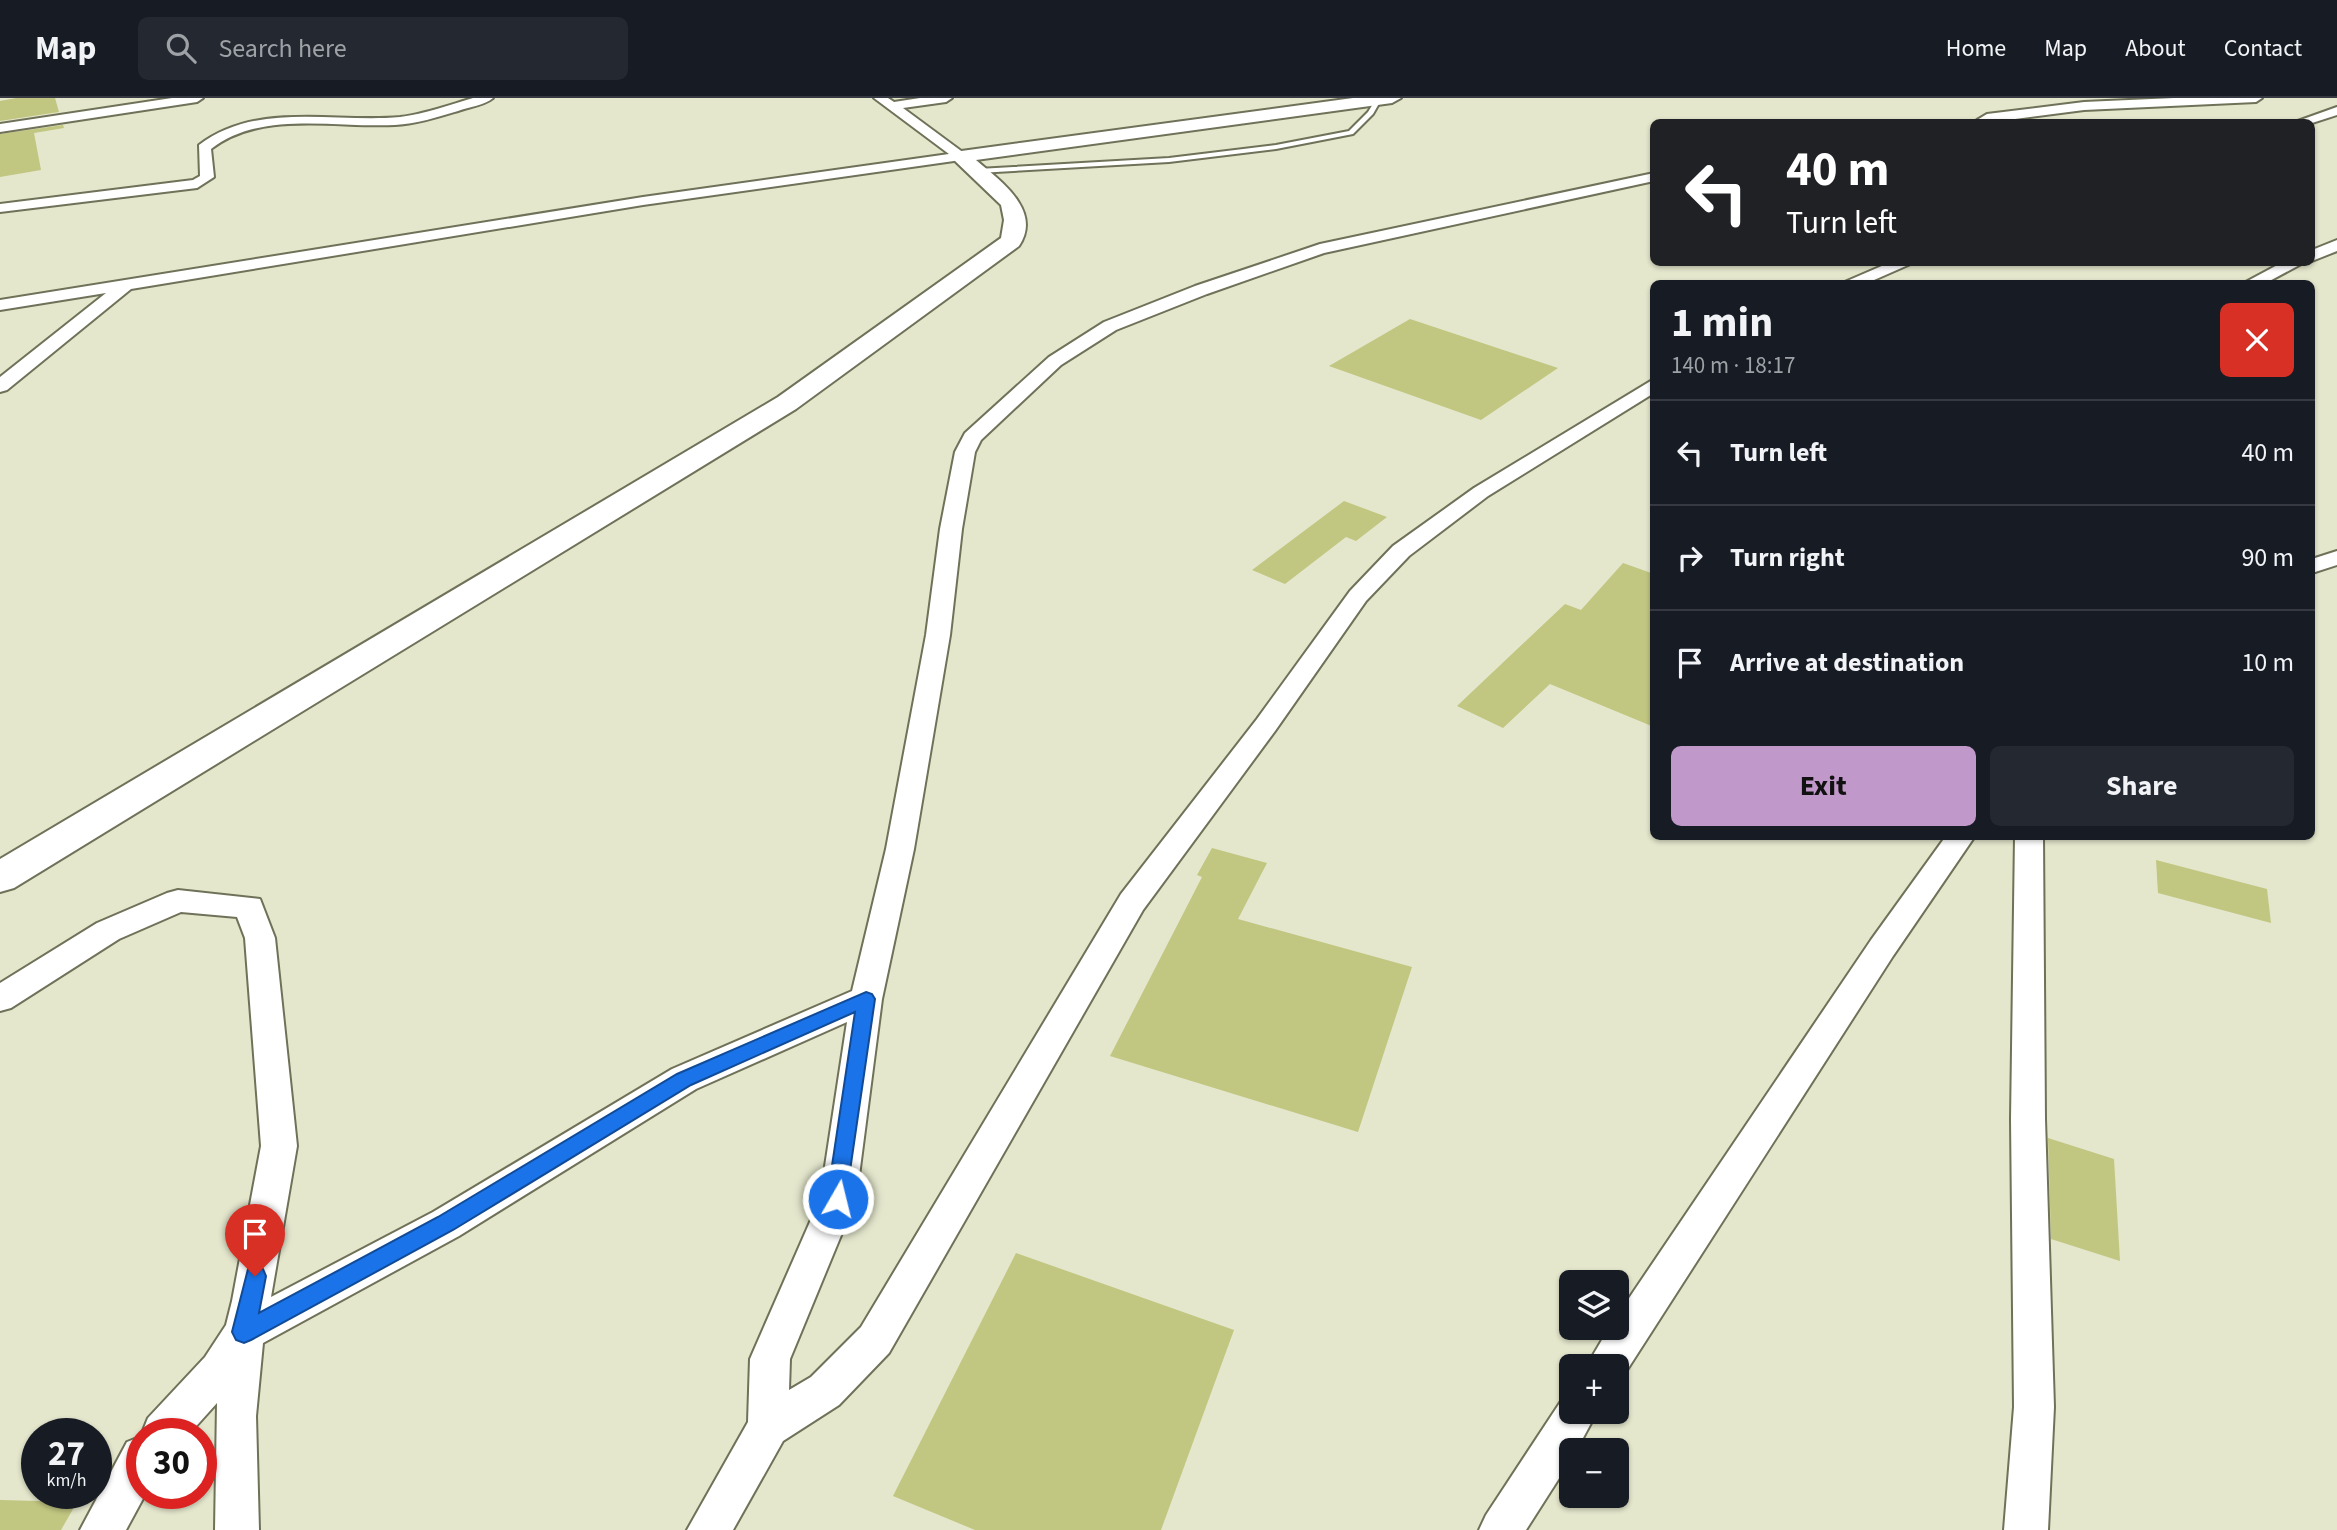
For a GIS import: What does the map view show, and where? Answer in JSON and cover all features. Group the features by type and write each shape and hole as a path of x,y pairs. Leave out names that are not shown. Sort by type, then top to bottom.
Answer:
{"street":[{"path":"0,128 197,98"},
{"path":"0,208 197,184 207,177 204,148 212,138 238,128 312,120 398,121 487,98"},
{"path":"886,102 946,98"},
{"path":"1984,119 2084,106 2256,98"},
{"path":"0,305 643,201 970,163 1385,99"},
{"path":"0,878 787,403 1011,241 1014,220 1011,203 970,163 886,102"},
{"path":"2312,119 2337,111"},
{"path":"709,1530 768,1426 770,1359 838,1199 866,999 900,849 938,635 965,452 972,437 1055,361 1110,326 1201,290 1332,246 1650,178"},
{"path":"2315,255 2337,245"},
{"path":"1859,280 1896,266"},
{"path":"2259,280 2288,266"},
{"path":"0,386 127,285"},
{"path":"768,1426 825,1391 875,1340 1132,902 1266,725 1358,596 1401,551 1481,492 1650,391"},
{"path":"2315,565 2337,558"},
{"path":"1615,1354 1882,948 1958,840"},
{"path":"2026,1530 2034,1407 2028,1119 2029,840"},
{"path":"0,999 108,931 178,901 249,907 260,938 279,1146 244,1332 236,1416 237,1530"},
{"path":"177,1418 219,1371 244,1332 446,1224 684,1079 866,999"},
{"path":"1501,1530 1569,1424"},
{"path":"102,1530 126,1486"}],"lane":[{"path":"970,163 1169,160 1276,147 1351,133 1385,99"}],"building":[{"path":"16,98 55,98 59,112 0,121 0,101"},
{"path":"63,125 64,128 34,133 41,170 0,177 0,134"},
{"path":"1410,319 1558,368 1481,420 1329,366"},
{"path":"1344,501 1387,517 1356,541 1346,537 1285,584 1252,570"},
{"path":"1623,563 1650,573 1650,725 1550,684 1503,728 1457,706 1565,604 1581,610"},
{"path":"1212,848 1267,863 1238,919 1412,967 1358,1132 1110,1056 1202,877 1197,875"},
{"path":"2156,860 2267,889 2271,923 2158,893"},
{"path":"2048,1138 2114,1159 2120,1261 2051,1239"},
{"path":"1016,1253 1234,1330 1161,1530 975,1530 893,1496"},
{"path":"0,1500 21,1501 21,1509 73,1509 61,1530 0,1530"}],"route":[{"path":"255,1276 244,1332 446,1224 684,1079 866,999 838,1199"}]}
